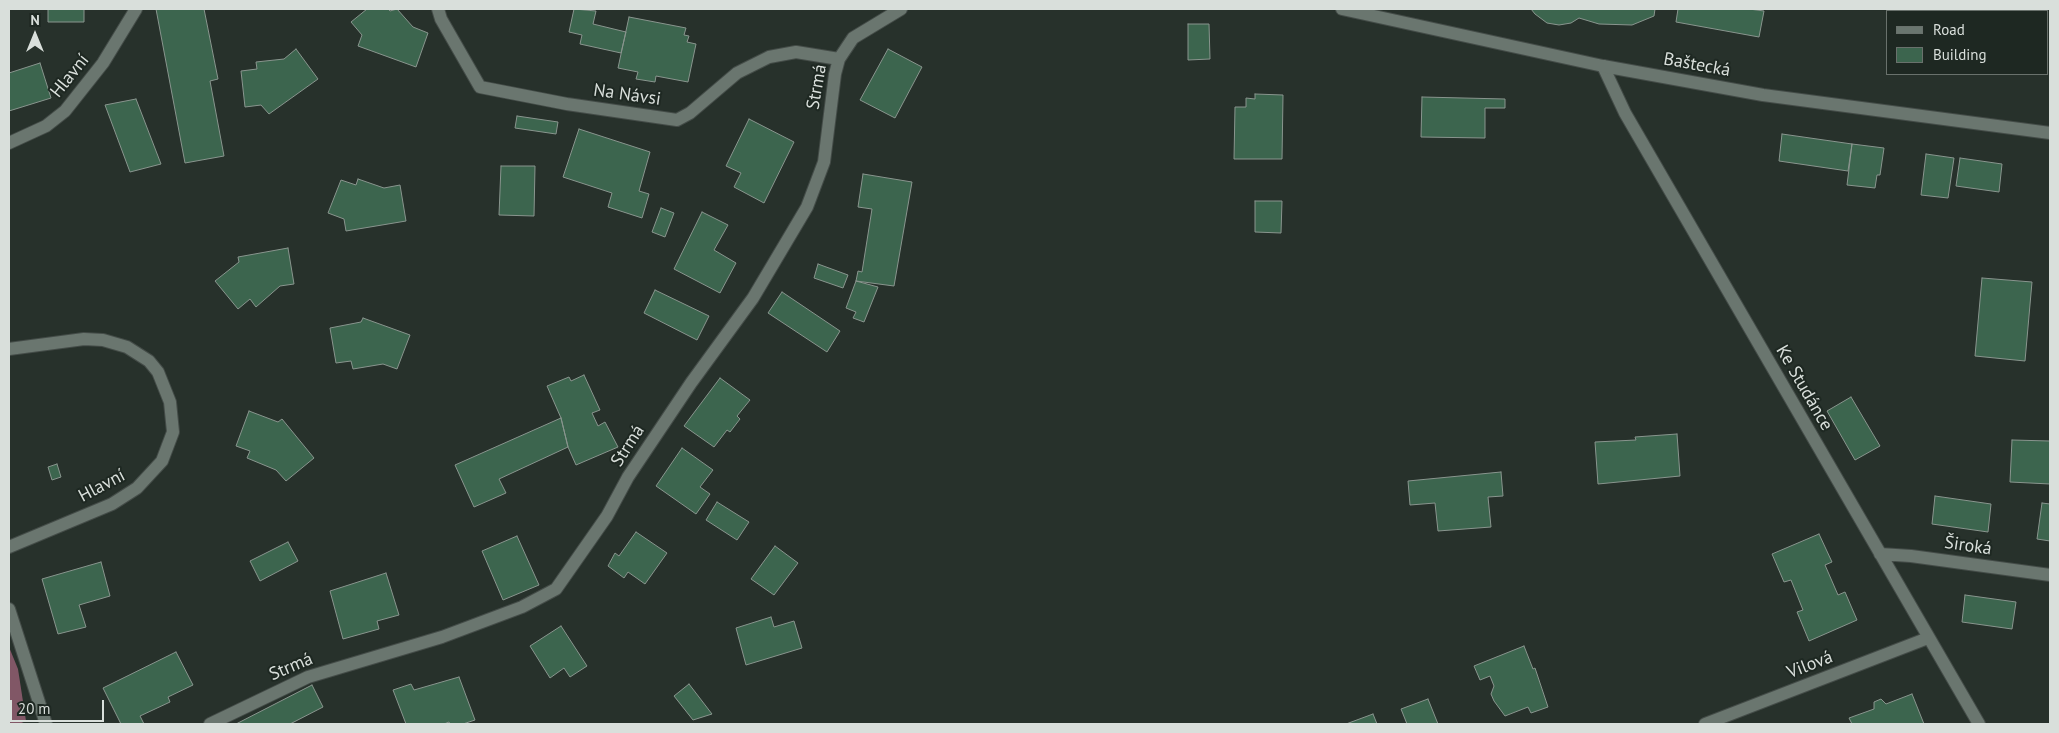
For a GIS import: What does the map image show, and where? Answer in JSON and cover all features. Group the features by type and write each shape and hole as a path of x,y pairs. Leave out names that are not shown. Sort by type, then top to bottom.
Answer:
{"street":[{"name":"Hlavní","path":"9,143 46,126 65,111 103,63 136,9"},
{"name":"Na Návsi","path":"438,9 441,19 480,87 567,104 677,120 690,114 737,73 769,57 796,52 839,59"},
{"name":"Strmá","path":"210,724 308,676 442,638 522,607 556,589 607,516 628,476 752,298 807,207 824,162 835,74 839,59 854,38 901,9"},
{"name":"Baštecká","path":"1342,9 1603,66 1763,95 2050,132"},
{"name":"Ke Studánce","path":"1603,66 1625,113 1979,724"},
{"name":"Hlavní","path":"9,349 84,339 103,340 127,347 149,361 158,372 170,402 173,432 162,461 137,488 112,504 9,547"},
{"name":"Široká","path":"1880,554 1911,556 2050,575"},
{"path":"9,608 46,724"},
{"name":"Vilová","path":"1705,724 1928,638"}],"shaded area":[{"path":"9,647 18,669 26,721 19,724 9,724"}],"building":[{"path":"48,9 84,9 84,22 48,22"},
{"path":"156,9 204,9 218,79 210,81 224,156 185,163"},
{"path":"367,9 388,9 390,11 397,9 413,27 428,33 416,67 358,46 362,35 351,22"},
{"path":"574,9 596,11 593,24 626,32 621,53 580,44 582,35 569,32"},
{"path":"1531,9 1655,9 1654,16 1632,25 1599,24 1579,18 1571,23 1559,25 1547,23"},
{"path":"1678,9 1749,9 1764,11 1759,37 1676,22"},
{"path":"1972,9 2013,9 2012,10"},
{"path":"629,17 686,28 684,35 689,36 687,42 696,44 688,82 656,76 655,82 636,79 638,72 618,68"},
{"path":"1188,24 1209,24 1210,59 1188,60"},
{"path":"296,49 318,79 269,114 261,105 245,107 241,71 257,69 256,62 284,59"},
{"path":"888,49 922,67 895,118 860,100"},
{"path":"40,63 51,98 9,111 9,73"},
{"path":"1255,94 1283,95 1282,159 1234,159 1235,107 1246,107 1246,98 1255,99"},
{"path":"1422,97 1505,99 1505,108 1485,108 1485,138 1421,137"},
{"path":"136,99 161,164 130,172 105,105"},
{"path":"517,116 558,122 556,134 515,128"},
{"path":"749,119 794,142 764,203 734,187 741,173 726,166"},
{"path":"579,129 650,152 639,191 649,194 642,218 608,207 612,193 563,177"},
{"path":"1782,134 1852,144 1848,171 1779,161"},
{"path":"1852,144 1884,148 1880,175 1877,175 1875,188 1847,185"},
{"path":"1926,154 1954,158 1948,198 1921,195"},
{"path":"1960,158 2002,164 1999,192 1956,186"},
{"path":"501,166 535,166 534,216 499,215"},
{"path":"863,174 912,182 894,286 856,281 858,271 862,272 872,209 858,207"},
{"path":"358,179 384,188 400,185 406,221 346,231 344,219 328,213 341,180 356,185"},
{"path":"1255,201 1282,201 1281,233 1255,232"},
{"path":"661,208 674,213 665,237 652,232"},
{"path":"702,212 728,225 714,250 736,263 720,293 674,269"},
{"path":"288,248 294,284 280,286 256,307 250,299 238,309 215,281 239,262 238,257"},
{"path":"818,264 848,275 843,288 814,278"},
{"path":"1982,278 2032,282 2025,361 1975,356"},
{"path":"856,281 878,287 864,322 853,318 856,312 846,308"},
{"path":"655,290 709,316 697,340 644,313"},
{"path":"782,292 840,331 827,352 768,313"},
{"path":"363,318 410,335 397,369 383,364 353,369 351,361 336,363 330,328 361,322"},
{"path":"584,375 600,410 592,413 598,426 605,422 618,447 576,465 568,447 561,418 547,386 569,377 571,381"},
{"path":"720,378 750,400 737,416 740,419 730,432 727,430 714,447 684,426"},
{"path":"1851,397 1880,446 1855,460 1827,411"},
{"path":"249,411 278,422 282,419 314,458 286,481 276,470 247,458 250,451 236,446"},
{"path":"561,418 568,447 499,479 506,493 474,507 455,465"},
{"path":"1677,434 1680,476 1598,484 1595,442 1636,440 1635,437"},
{"path":"2012,440 2050,441 2050,484 2010,482"},
{"path":"682,448 713,470 700,487 710,494 696,514 656,486"},
{"path":"57,464 61,477 52,480 48,467"},
{"path":"1501,472 1503,496 1488,497 1491,527 1438,531 1435,503 1410,505 1408,481"},
{"path":"1935,496 1991,504 1988,532 1932,524"},
{"path":"717,502 749,522 737,540 706,520"},
{"path":"2042,503 2050,504 2050,541 2037,539"},
{"path":"636,532 667,553 645,584 628,572 624,578 608,566 615,553 619,556"},
{"path":"1819,534 1832,562 1825,565 1838,595 1845,592 1857,620 1809,641 1797,612 1803,610 1791,580 1784,582 1772,554"},
{"path":"517,536 539,585 503,600 482,551"},
{"path":"288,542 298,561 260,581 250,561"},
{"path":"775,546 798,563 774,595 751,579"},
{"path":"101,562 110,596 79,605 86,627 58,634 42,579"},
{"path":"386,573 399,615 377,621 379,629 343,639 330,591"},
{"path":"1965,595 2016,602 2012,629 1962,622"},
{"path":"771,617 774,627 794,621 802,648 746,665 736,628"},
{"path":"561,626 587,666 570,677 564,668 550,678 530,646"},
{"path":"1524,646 1533,669 1535,668 1548,707 1531,713 1528,707 1505,716 1491,694 1494,686 1490,676 1480,680 1474,666"},
{"path":"176,652 193,685 168,697 170,702 140,716 144,724 121,724 103,688"},
{"path":"459,677 475,720 463,724 450,724 449,722 444,724 406,724 393,690 411,684 414,690"},
{"path":"689,684 712,714 693,720 674,696"},
{"path":"312,685 323,707 290,724 236,724"},
{"path":"1912,694 1924,724 1852,724 1849,718 1874,709 1874,702 1881,699 1886,704"},
{"path":"1428,699 1438,724 1407,724 1401,709"},
{"path":"1373,714 1377,724 1346,724"}]}
